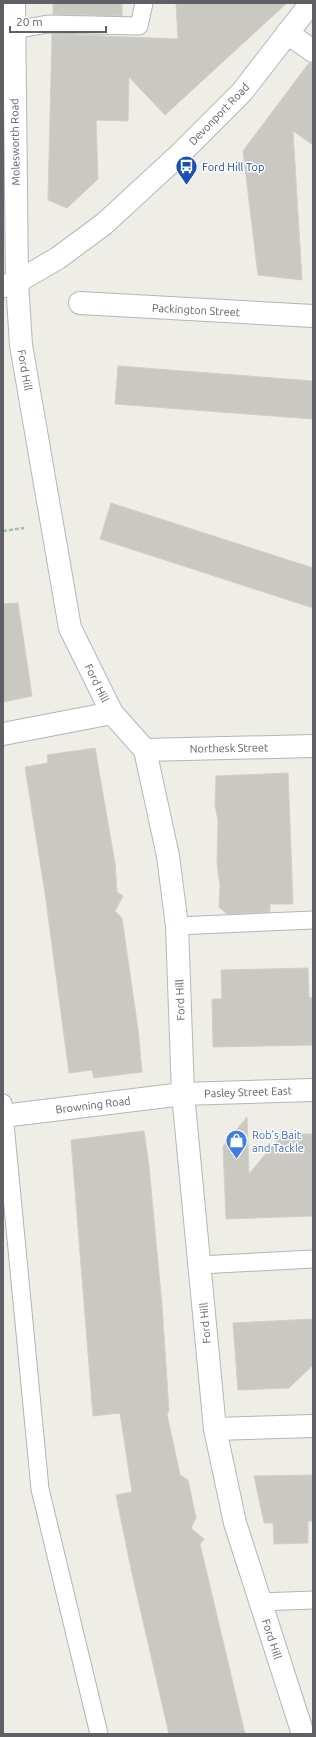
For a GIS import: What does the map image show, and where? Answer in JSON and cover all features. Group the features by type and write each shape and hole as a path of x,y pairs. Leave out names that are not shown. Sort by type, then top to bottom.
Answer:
{"street":[{"name":"Molesworth Road","path":"10,284 8,31 14,3"},
{"name":"Devonport Road","path":"10,284 58,258 104,224 181,153 242,92 312,3"},
{"path":"287,33 313,51"},
{"name":"Ford Hill","path":"10,284 70,628 112,713 145,750 168,856 177,926 184,1094 215,1429 235,1523 303,1734"},
{"name":"Packington Street","path":"80,303 313,316"},
{"path":"3,734 112,713"},
{"name":"Northesk Street","path":"145,750 313,746"},
{"name":"Pasley Street East","path":"184,1094 313,1090"},
{"name":"Browning Road","path":"3,1112 184,1094"},
{"path":"215,1429 313,1426"}],"lane":[{"path":"8,31 48,24 139,26 144,3"},
{"path":"177,926 313,920"},
{"path":"3,1112 40,1489 99,1734"},
{"path":"200,1264 313,1259"},
{"path":"260,1602 313,1600"}],"building":[{"path":"53,3 122,3 122,16 53,14"},
{"path":"176,3 287,3 165,115 129,77 128,121 96,120 98,179 67,208 48,200 52,34 178,39"},
{"path":"309,63 313,63 313,145 293,131 302,280 258,275 243,151"},
{"path":"118,366 313,381 313,419 115,404"},
{"path":"111,503 313,568 313,608 100,539"},
{"path":"18,603 32,696 3,702 3,604"},
{"path":"95,748 115,863 117,892 123,896 115,911 122,918 138,1029 142,1072 94,1078 92,1070 69,1073 45,893 25,767 48,763 47,755"},
{"path":"288,773 293,904 270,904 270,912 227,914 219,907 220,886 217,863 218,821 215,805 216,776"},
{"path":"308,968 309,998 313,997 313,1045 213,1047 212,999 222,999 221,970"},
{"path":"247,1117 249,1174 282,1134 313,1134 313,1216 226,1219 223,1146"},
{"path":"144,1131 149,1166 162,1305 169,1411 167,1414 180,1475 188,1480 196,1518 191,1528 204,1539 200,1544 245,1734 169,1734 131,1569 116,1495 132,1492 120,1413 93,1416 71,1140"},
{"path":"313,1319 313,1365 289,1388 238,1390 233,1323"},
{"path":"313,1475 313,1521 308,1521 308,1543 274,1544 273,1523 264,1523 254,1476"}],"place":[{"name":"Ford Hill Top","path":"187,186"},
{"name":"Rob's Bait and Tackle","path":"236,1160"}]}
